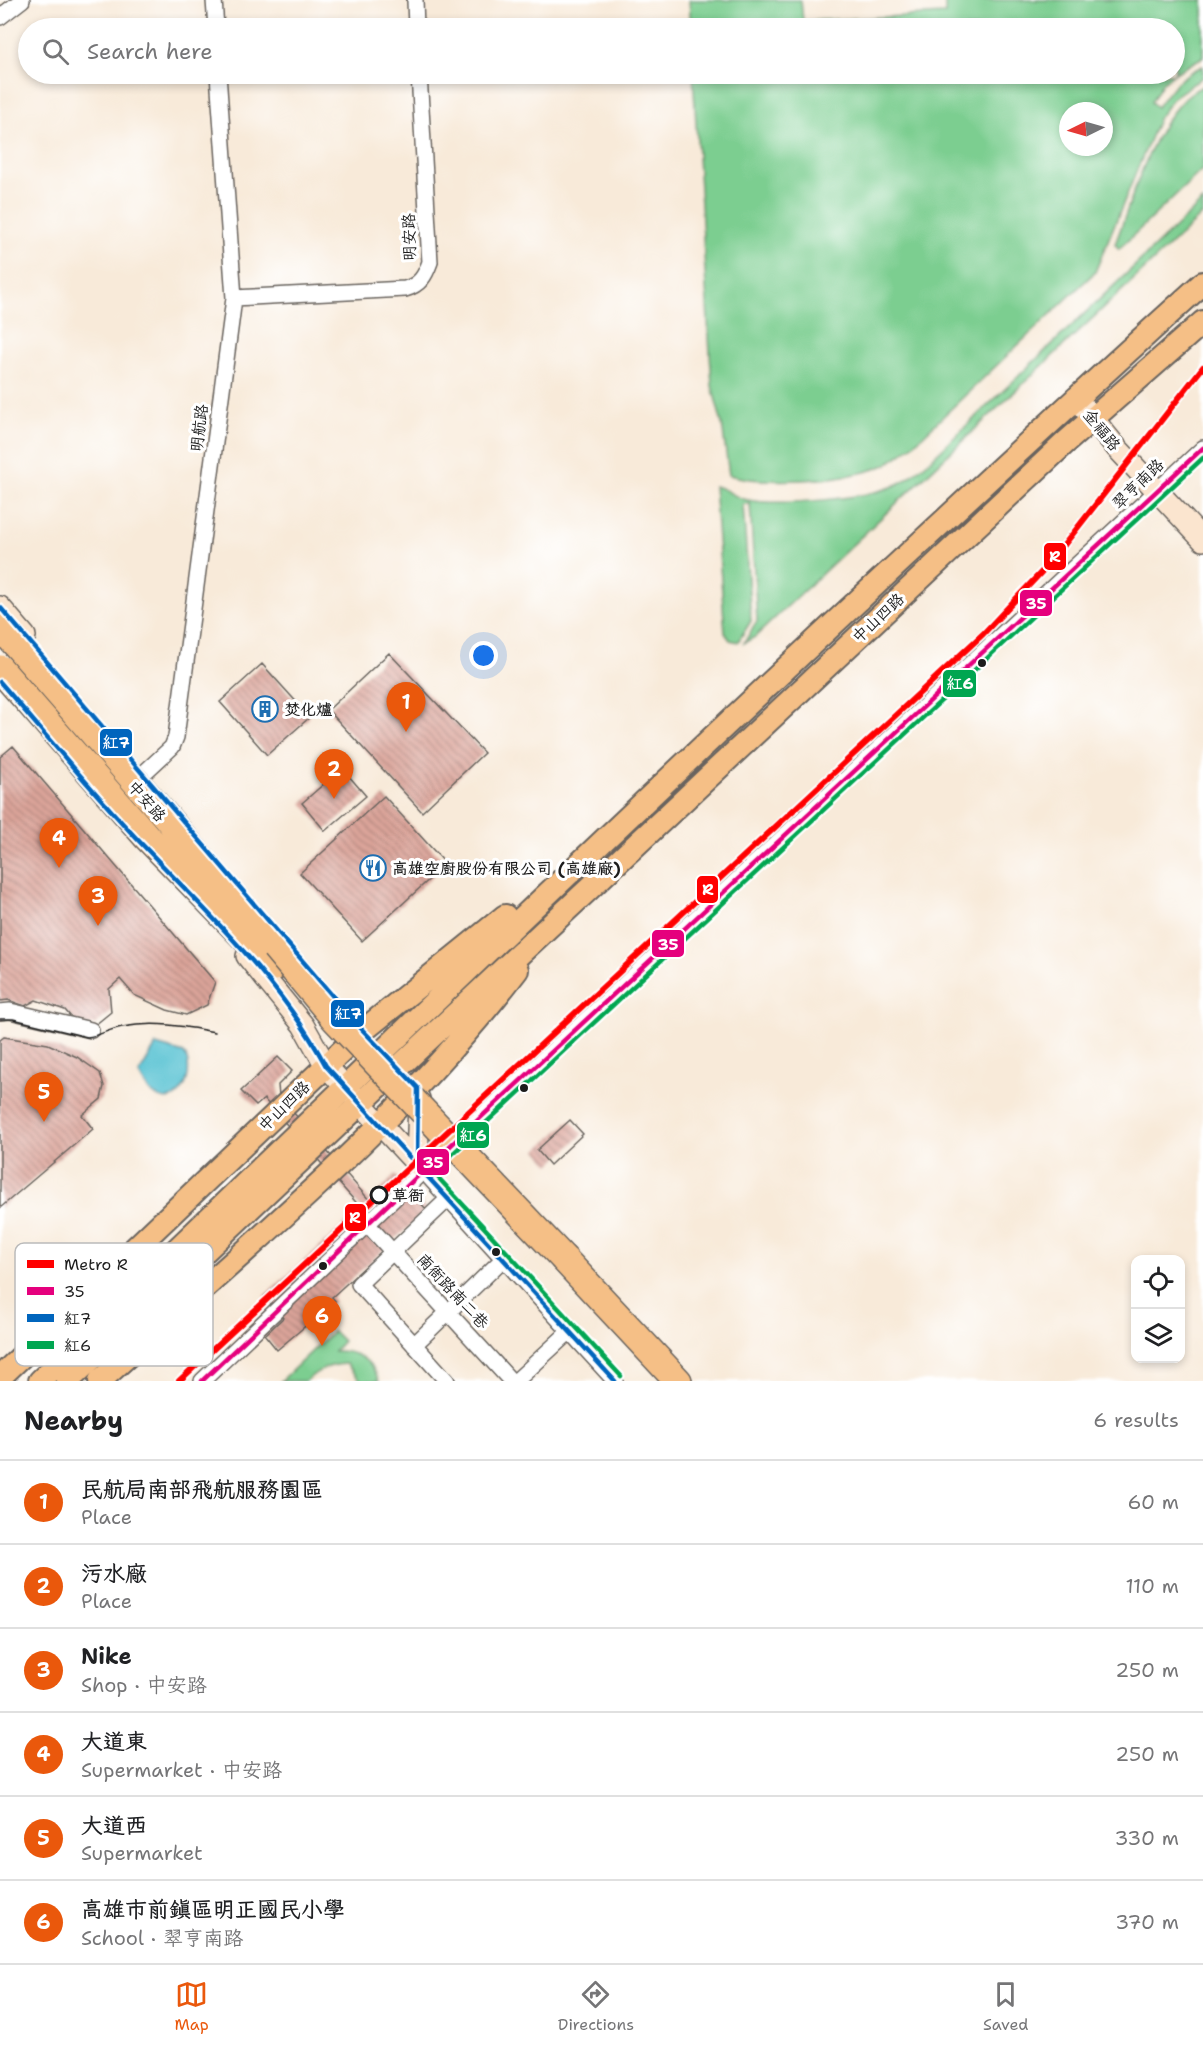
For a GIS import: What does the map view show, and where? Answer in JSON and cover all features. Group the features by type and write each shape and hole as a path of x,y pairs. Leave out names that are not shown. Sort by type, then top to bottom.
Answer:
{"highway":[{"path":"0,626 167,818 279,963"},
{"path":"0,640 279,963"},
{"path":"0,653 279,963"},
{"path":"0,669 147,837 335,1018 559,1266 656,1381"},
{"path":"559,1266 678,1381"}],"main road":[{"name":"中山四路","path":"183,1243 638,807 1076,398 1203,283"},
{"name":"中山四路","path":"213,1244 557,918 1094,419 1203,322"},
{"name":"中山四路","path":"140,1243 364,1030 638,807"},
{"name":"中山四路","path":"213,1278 381,1125 418,1088 480,1019 557,918"},
{"name":"中山四路","path":"0,1377 15,1363"},
{"name":"中山四路","path":"40,1381 56,1366"},
{"name":"中山四路","path":"68,1381 84,1366"},
{"name":"中山四路","path":"100,1381 116,1366"}],"street":[{"path":"0,17 22,0"},
{"path":"214,0 215,18"},
{"path":"415,0 416,18"},
{"name":"明航路","path":"144,773 172,747 176,736 234,298 219,84"},
{"name":"明安路","path":"234,298 405,289 415,286 422,280 430,262 420,84"},
{"name":"金福路","path":"1076,398 1116,447 1203,540"},
{"name":"翠亨南路","path":"202,1381 369,1226 420,1168 1203,447"},
{"name":"中安路","path":"0,607 256,906 418,1088"},
{"name":"中安路","path":"0,632 202,865 256,906"},
{"name":"中安路","path":"0,661 94,768 303,1025 326,1066 420,1168"},
{"name":"中安路","path":"0,682 81,777 223,929"},
{"path":"0,1012 10,1011 91,1030"},
{"path":"418,1088 420,1168 615,1381"},
{"path":"447,1381 359,1284 448,1199"},
{"name":"南衙路南二巷","path":"369,1226 511,1381"},
{"path":"414,1345 503,1259"},
{"path":"516,1381 570,1331"}],"green space":[{"path":"689,0 801,0 803,18 690,18"},
{"path":"945,0 1203,0 1203,57 1185,67 1185,18 864,18 945,14"},
{"path":"1203,66 1203,77 1174,97 1159,117 1095,272 912,446 885,465 851,475 807,480 763,480 729,475 722,424 712,386 694,84 1162,84 1151,102 1157,107 1176,84 1185,84 1185,76"},
{"path":"1203,86 1203,169 1119,249 1115,244 1138,180 1159,133 1187,96"},
{"path":"1203,201 1203,214 755,637 744,643 757,621 750,504 743,504 751,621 738,642 730,640 725,633 714,486 743,499 762,502 802,502 867,494 902,482 928,462"},
{"path":"333,1331 343,1341 334,1351 349,1352 362,1357 372,1367 379,1381 361,1381 346,1364 324,1368 306,1381 281,1381"}],"water":[{"path":"156,1045 184,1053 188,1061 184,1088 171,1098 163,1098 151,1093 139,1074"}],"building":[{"path":"389,653 484,753 422,812 328,710"},
{"name":"焚化爐","path":"262,664 310,717 267,755 220,702"},
{"path":"13,746 215,982 207,1005 186,1015 167,1010 134,995 120,979 109,989 111,1012 95,1025 77,1024 65,1010 36,1000 25,1006 8,1000 0,1001 0,757"},
{"path":"342,768 366,796 325,831 302,803"},
{"name":"高雄空廚股份有限公司 (高雄廠)","path":"384,796 446,864 362,941 300,873"},
{"path":"4,1037 48,1044 77,1057 100,1073 104,1086 101,1099 82,1115 93,1129 0,1208 0,1040"},
{"path":"278,1057 292,1071 278,1085 279,1096 370,1201 395,1175 427,1210 332,1297 335,1301 277,1350 265,1335 283,1318 264,1296 362,1209 264,1099 256,1106 241,1091"},
{"path":"570,1120 583,1134 550,1165 537,1150"}],"tram line":[{"path":"0,1019 13,1019 87,1037 117,1028 146,1024 180,1026 215,1032"}],"metro line":[{"name":"R","path":"213,1349 983,634 1050,563 1203,367"},
{"name":"R","path":"179,1381 195,1366"}],"transit line":[{"name":"35","path":"202,1381 422,1172 1203,448"},
{"name":"紅6","path":"621,1376 433,1172 1203,458"},
{"name":"紅7","path":"0,607 354,1021 418,1088 417,1164"},
{"name":"紅7","path":"0,682 120,821 264,975 307,1034 326,1066 615,1381"}],"place":[{"name":"焚化爐","path":"265,709"},
{"name":"民航局南部飛航服務園區","path":"406,732"},
{"name":"污水廠","path":"334,799"},
{"name":"大道東","path":"59,868"},
{"name":"高雄空廚股份有限公司 (高雄廠)","path":"373,868"},
{"name":"Nike","path":"98,926"},
{"name":"大道西","path":"44,1122"},
{"name":"草衙","path":"379,1195"},
{"name":"高雄市前鎮區明正國民小學","path":"322,1346"}]}
